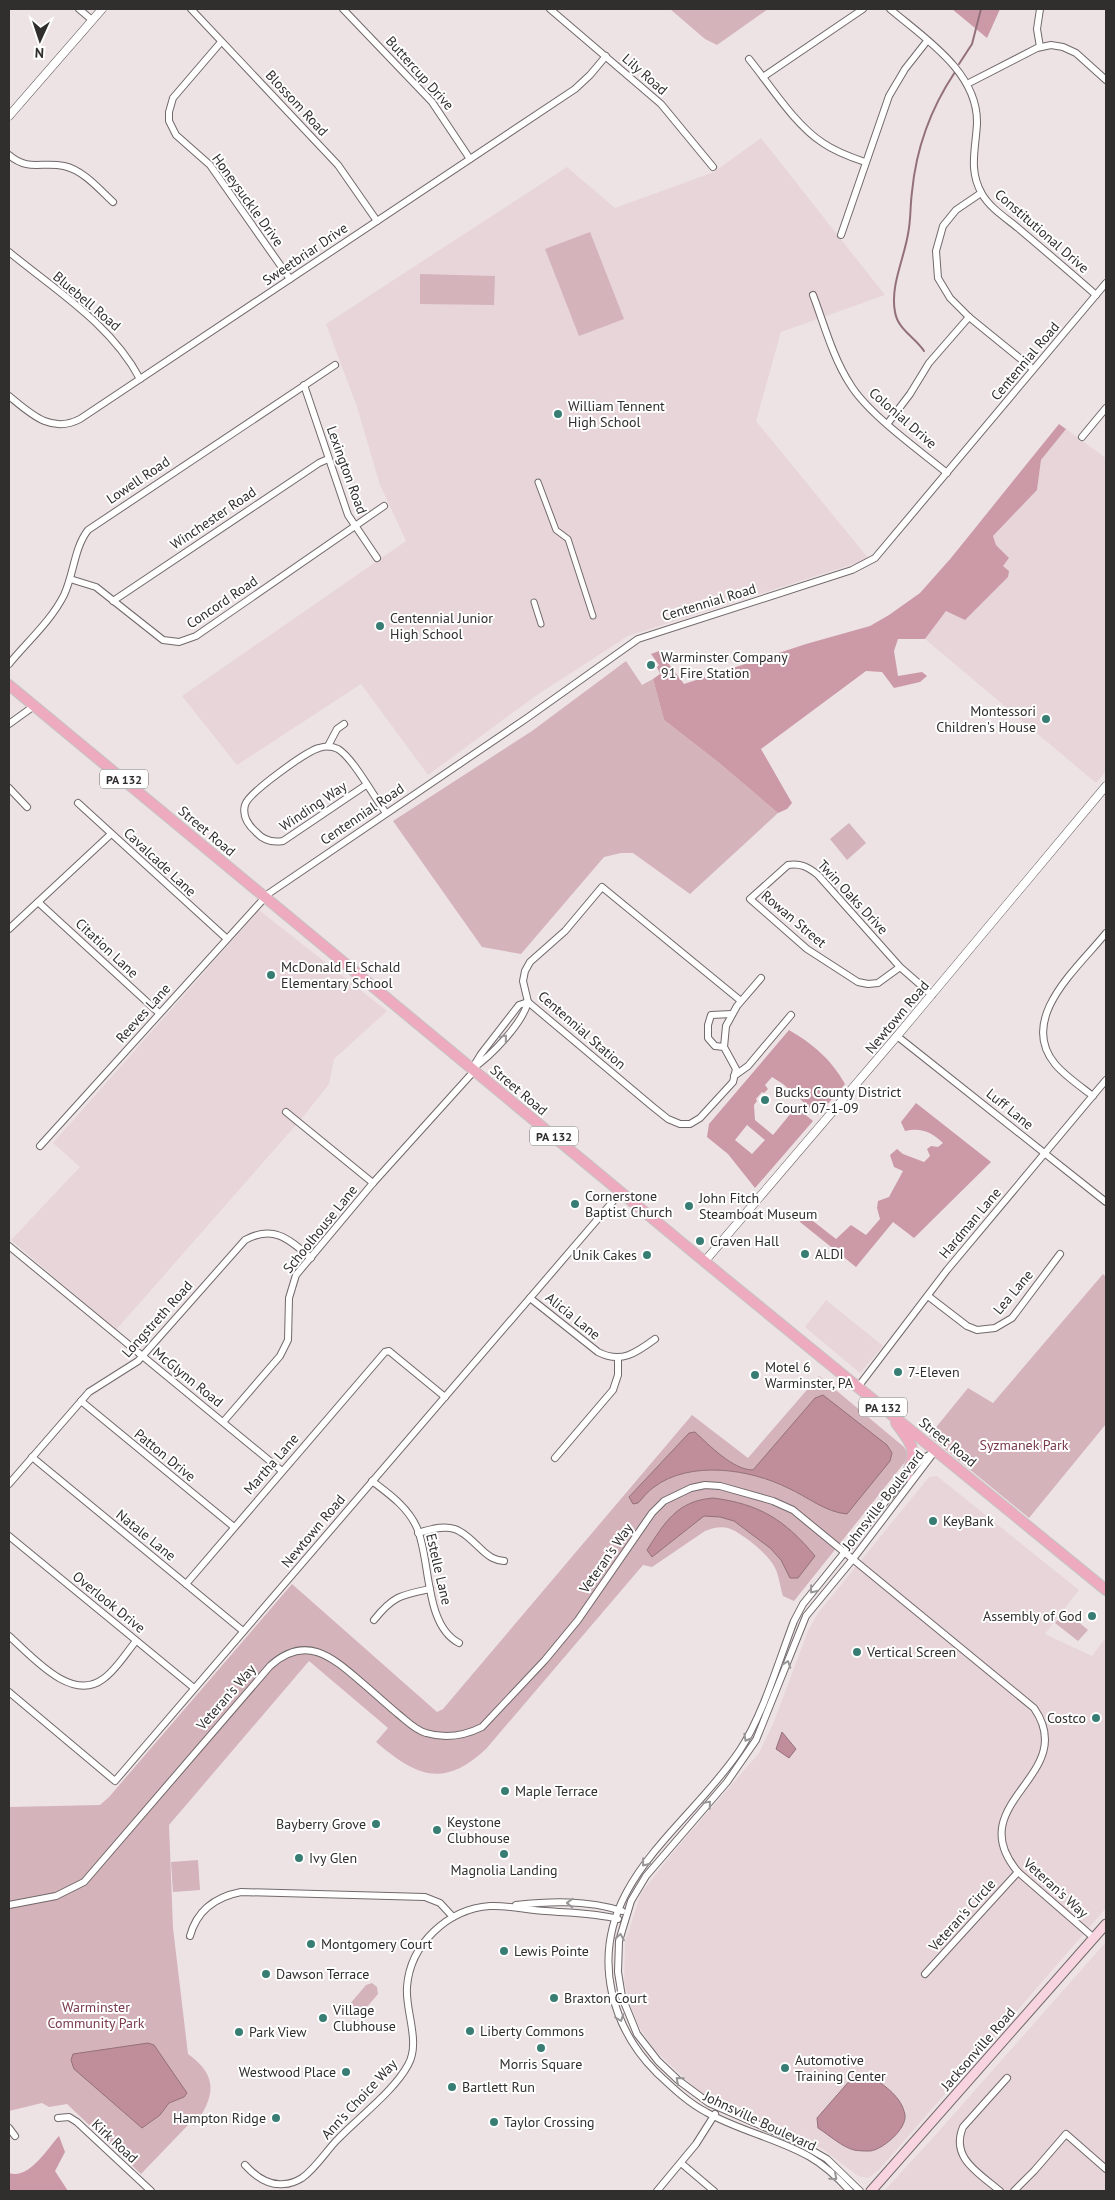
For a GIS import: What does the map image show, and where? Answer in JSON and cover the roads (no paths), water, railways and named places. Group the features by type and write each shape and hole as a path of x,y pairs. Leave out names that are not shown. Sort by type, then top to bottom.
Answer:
{"main road":[{"name":"Street Road","path":"9,685 620,1192 1106,1590"},
{"path":"887,1410 913,1449 913,1460 906,1476"},
{"name":"Jacksonville Road","path":"871,2191 1106,1924"}],"street":[{"path":"79,9 92,20"},
{"path":"9,116 102,9"},
{"name":"Blossom Road","path":"191,9 338,165 377,221"},
{"name":"Buttercup Drive","path":"344,9 432,102 470,159"},
{"name":"Lily Road","path":"550,9 661,104 714,167"},
{"path":"763,77 863,9"},
{"name":"Constitutional Drive","path":"890,9 956,67 967,84 977,119 973,163 976,181 982,193 998,212 1096,295"},
{"path":"1040,9 1037,29 1040,47"},
{"path":"841,235 864,162 889,96 905,68 927,41"},
{"name":"Honeysuckle Drive","path":"221,42 173,98 169,112 169,121 176,135 210,165 290,279"},
{"path":"967,84 1040,47 1056,45 1070,49 1106,80"},
{"name":"Sweetbriar Drive","path":"9,396 37,419 50,424 63,425 80,419 575,89 606,56"},
{"path":"750,59 804,127 816,138 835,150 864,162"},
{"path":"9,155 23,164 37,166 58,165 72,168 89,180 113,202"},
{"path":"982,193 956,210 947,220 941,231 936,251 936,270 940,284 950,298 969,317 1033,369"},
{"name":"Bluebell Road","path":"9,252 107,332 126,355 140,379"},
{"name":"Centennial Road","path":"265,897 643,636 852,570 880,554 1106,283"},
{"name":"Colonial Drive","path":"813,295 850,386 868,406 947,473"},
{"path":"888,423 910,394 928,363 969,317"},
{"name":"Lowell Road","path":"9,664 56,607 70,579 82,538 88,530 335,365"},
{"name":"Lexington Road","path":"304,385 348,515 377,558"},
{"path":"1082,437 1106,408"},
{"name":"Winchester Road","path":"113,601 328,459"},
{"path":"538,482 556,530 568,539 593,616"},
{"name":"Concord Road","path":"70,579 96,587 156,636 169,641 187,640 196,636 384,506"},
{"path":"534,602 541,624"},
{"path":"9,724 34,706"},
{"path":"328,746 337,729 344,724"},
{"name":"Winding Way","path":"366,785 283,841 270,842 263,839 248,825 244,809 250,795 314,750 328,746 343,753 366,785 386,813"},
{"name":"Newtown Road","path":"705,1262 932,995 1106,786"},
{"path":"9,788 27,807"},
{"name":"Cavalcade Lane","path":"78,803 226,938"},
{"path":"9,929 111,834"},
{"name":"Twin Oaks Drive","path":"750,899 782,868 788,865 803,865 818,875 900,966 932,995"},
{"name":"Centennial Station","path":"734,1076 733,1082 700,1118 690,1124 680,1124 668,1119 528,1002 523,981 524,971 530,962 565,931 602,887 741,1001"},
{"name":"Reeves Lane","path":"40,1146 265,897"},
{"name":"Rowan Street","path":"750,899 807,950 858,982 878,983 900,966"},
{"name":"Citation Lane","path":"38,902 159,1013"},
{"path":"1093,1096 1059,1069 1050,1057 1044,1039 1043,1024 1051,1000 1106,933"},
{"path":"734,1076 736,1069 724,1047 726,1026 741,1001 761,978"},
{"name":"Schoolhouse Lane","path":"224,1422 284,1350 288,1340 290,1291 296,1275 473,1069 481,1054 520,1005 528,1002"},
{"path":"724,1047 715,1046 708,1038 708,1025 711,1015 732,1014"},
{"path":"734,1076 748,1066 790,1015"},
{"name":"Luff Lane","path":"897,1036 1105,1200"},
{"name":"Hardman Lane","path":"858,1386 928,1296 1106,1080"},
{"path":"286,1112 374,1183"},
{"name":"Newtown Road","path":"9,1692 115,1781 620,1192"},
{"name":"Longstreth Road","path":"9,1484 95,1387 132,1366 143,1356 245,1240 262,1234 276,1234 294,1243 311,1258"},
{"name":"McGlynn Road","path":"9,1246 282,1471"},
{"name":"Lea Lane","path":"928,1296 967,1326 977,1330 995,1328 1012,1318 1060,1254"},
{"name":"Alicia Lane","path":"530,1298 598,1352 618,1358"},
{"path":"555,1458 613,1390 618,1375 618,1358 636,1353 655,1339"},
{"name":"Martha Lane","path":"186,1584 385,1352 389,1351 445,1396"},
{"name":"Patton Drive","path":"81,1401 234,1527"},
{"name":"Johnsville Boulevard","path":"850,2191 810,2157 714,2116 689,2100 656,2072 643,2058 627,2033 616,2006 610,1978 610,1950 618,1910 633,1880 645,1863 741,1749 756,1721 794,1620 809,1595 906,1476 922,1459 936,1450"},
{"name":"Johnsville Boulevard","path":"860,2191 827,2160 806,2146 718,2108 694,2093 665,2068 648,2050 632,2024 622,1997 618,1972 619,1941 631,1901 651,1870 727,1782 751,1749 765,1723 806,1616 853,1559 936,1450"},
{"name":"Natale Lane","path":"32,1457 243,1631"},
{"name":"Estelle Lane","path":"372,1481 400,1504 408,1514 418,1533 430,1589 441,1626 450,1637 459,1643"},
{"name":"Veteran's Way","path":"9,1905 64,1894 84,1882 270,1666 288,1653 307,1651 331,1657 416,1728 437,1736 461,1735 475,1731 490,1721 578,1620 652,1513 664,1501 682,1491 705,1485 724,1486 778,1503 799,1515 1023,1699 1036,1712 1044,1736 1042,1758 1034,1773 1009,1806 1001,1829 1004,1851 1018,1872 1094,1938"},
{"path":"418,1533 441,1526 458,1529 489,1557 504,1561"},
{"name":"Overlook Drive","path":"9,1536 194,1688"},
{"path":"374,1620 385,1606 399,1596 430,1589"},
{"path":"9,1636 61,1680 77,1686 91,1685 106,1678 136,1641"},
{"name":"Veteran's Circle","path":"925,1974 1018,1872"},
{"path":"190,1936 198,1917 211,1903 228,1894 241,1892 425,1897 440,1903 448,1909 453,1917"},
{"name":"Ann's Choice Way","path":"245,2165 267,2182 284,2184 296,2181 307,2173 337,2139 367,2113 404,2071 411,2059 413,2050 407,2001 407,1985 412,1964 418,1951 431,1934 453,1917 477,1908 573,1902 627,1912"},
{"name":"Ann's Choice Way","path":"507,1906 616,1918 624,1921"},
{"path":"1000,2191 965,2161 959,2151 959,2137 963,2128 1007,2078"},
{"path":"657,2191 696,2144 718,2108"},
{"name":"Kirk Road","path":"58,2118 69,2117 77,2122 150,2191"},
{"path":"9,2128 14,2136"},
{"path":"1014,2191 1066,2134 1106,2169"},
{"path":"681,2163 714,2191"}],"waterway":[{"path":"959,64 972,44 981,9"},
{"path":"924,351 900,324 895,312 894,292 909,229 911,197 921,145 932,114 955,72"}],"place":[{"name":"William Tennent High School","path":"558,414"},
{"name":"Centennial Junior High School","path":"380,626"},
{"name":"Warminster Company 91 Fire Station","path":"651,665"},
{"name":"Montessori Children's House","path":"1046,719"},
{"name":"McDonald El Schald Elementary School","path":"271,975"},
{"name":"Bucks County District Court 07-1-09","path":"765,1100"},
{"name":"Cornerstone Baptist Church","path":"575,1204"},
{"name":"John Fitch Steamboat Museum","path":"689,1206"},
{"name":"Craven Hall","path":"700,1241"},
{"name":"ALDI","path":"805,1254"},
{"name":"Unik Cakes","path":"647,1255"},
{"name":"7-Eleven","path":"898,1372"},
{"name":"Motel 6 Warminster, PA","path":"755,1375"},
{"name":"KeyBank","path":"933,1521"},
{"name":"Assembly of God","path":"1092,1616"},
{"name":"Vertical Screen","path":"857,1652"},
{"name":"Costco","path":"1096,1718"},
{"name":"Maple Terrace","path":"505,1791"},
{"name":"Bayberry Grove","path":"376,1824"},
{"name":"Keystone Clubhouse","path":"437,1830"},
{"name":"Magnolia Landing","path":"504,1854"},
{"name":"Ivy Glen","path":"299,1858"},
{"name":"Montgomery Court","path":"311,1944"},
{"name":"Lewis Pointe","path":"504,1951"},
{"name":"Dawson Terrace","path":"266,1974"},
{"name":"Braxton Court","path":"554,1998"},
{"name":"Village Clubhouse","path":"323,2018"},
{"name":"Liberty Commons","path":"470,2031"},
{"name":"Park View","path":"239,2032"},
{"name":"Morris Square","path":"541,2048"},
{"name":"Automotive Training Center","path":"785,2068"},
{"name":"Westwood Place","path":"346,2072"},
{"name":"Bartlett Run","path":"452,2087"},
{"name":"Hampton Ridge","path":"276,2118"},
{"name":"Taylor Crossing","path":"494,2122"}],"park label":[{"name":"Syzmanek Park","path":"1024,1445"},
{"name":"Warminster Community Park","path":"96,2015"}]}
